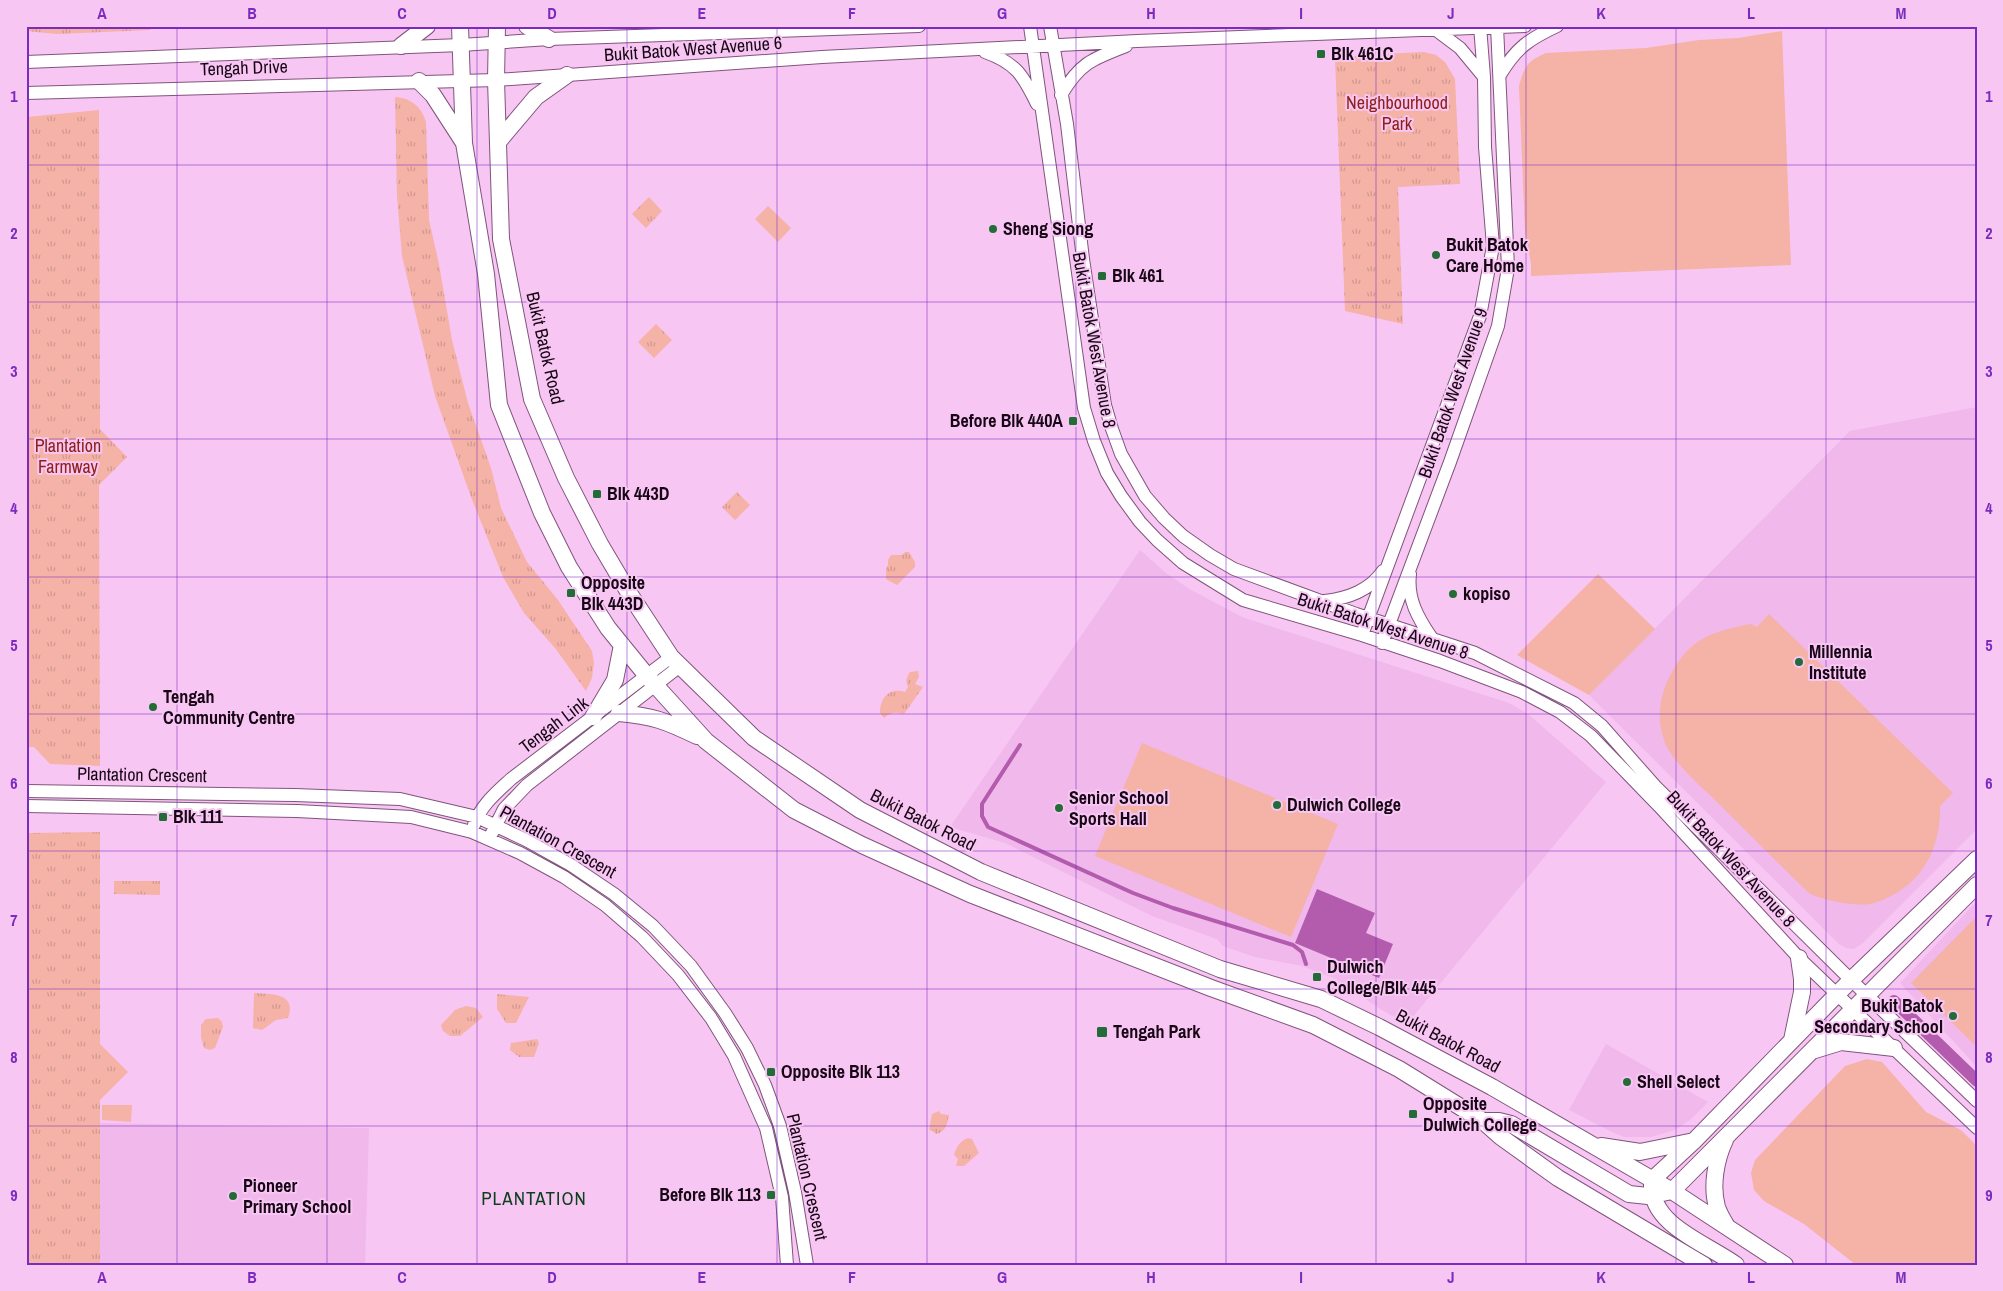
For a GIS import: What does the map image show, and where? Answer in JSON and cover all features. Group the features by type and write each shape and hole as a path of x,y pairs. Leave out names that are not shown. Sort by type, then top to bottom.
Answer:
{"main road":[{"path":"401,46 427,26"},
{"path":"460,26 464,143 486,274 499,405 542,513 569,567 608,628 651,681 706,740 794,810 862,844 970,894 1211,988 1313,1025 1399,1069 1483,1121 1501,1137 1558,1178 1704,1265"},
{"path":"528,26 549,39"},
{"name":"Bukit Batok Road","path":"497,34 496,80 501,239 532,399 566,478 600,544 630,594 676,661 754,738 860,810 981,872 1220,969 1321,999 1379,1027 1492,1087 1591,1144 1653,1188"},
{"path":"498,142 536,96 566,75"},
{"path":"419,81 433,95 464,143"},
{"path":"593,717 615,680 622,645"},
{"path":"619,713 648,716 666,721 706,740"},
{"path":"1653,1188 1694,1141 1837,994 1977,859"},
{"path":"1672,1191 1977,885"},
{"path":"1792,1040 1802,992 1799,958"},
{"path":"1812,1051 1841,1042 1894,1048"},
{"path":"1483,1121 1499,1121 1511,1124 1629,1194 1653,1188 1672,1191 1785,1265"},
{"path":"1726,1226 1717,1208 1714,1190 1720,1150 1728,1133"},
{"path":"1591,1144 1640,1152 1694,1141"},
{"path":"1653,1188 1658,1208 1672,1226 1736,1265"}],"street":[{"name":"Bukit Batok West Avenue 6","path":"461,44 497,34 549,39 919,26"},
{"name":"Bukit Batok West Avenue 8","path":"1030,26 1084,408 1094,442 1108,473 1121,496 1140,522 1176,558 1243,600 1362,635 1440,661 1522,692 1560,712 1591,736 1610,755 1799,958 1977,1128"},
{"name":"Bukit Batok West Avenue 8","path":"1050,26 1060,95 1067,124 1082,250 1105,405 1121,454 1145,496 1182,536 1234,569 1369,618 1389,623 1474,653 1574,703 1602,726 1655,786 1851,980 1977,1101"},
{"name":"Bukit Batok West Avenue 6","path":"462,81 822,58 1137,41 1525,26"},
{"path":"1500,75 1512,56 1526,42 1557,26"},
{"name":"Bukit Batok West Avenue 9","path":"1362,635 1480,316 1493,246 1484,147 1484,77 1480,27"},
{"name":"Bukit Batok West Avenue 9","path":"1382,643 1450,462 1498,326 1508,268 1504,200 1504,146 1497,27"},
{"path":"1436,30 1460,48 1484,77"},
{"path":"1060,95 1077,71 1087,62 1137,41"},
{"name":"Tengah Drive","path":"26,62 461,44"},
{"path":"978,50 1002,58 1016,68 1028,83 1043,115"},
{"name":"Tengah Drive","path":"26,92 462,81"},
{"path":"1413,557 1409,582 1411,599 1419,620 1431,637"},
{"path":"1321,601 1347,597 1365,588 1379,576 1388,563"},
{"name":"Tengah Link","path":"490,840 494,826 504,809 527,785 619,713 651,681 676,661"},
{"name":"Tengah Link","path":"472,832 477,817 488,800 511,779 593,717 651,681"},
{"name":"Plantation Crescent","path":"26,791 295,795 400,799 477,817 526,840 571,865 614,894 653,926 691,966 720,1005 747,1048 765,1085 780,1126 795,1192 807,1265"},
{"path":"295,795 300,801 297,812"},
{"name":"Plantation Crescent","path":"26,806 297,812 410,818 472,832 520,853 564,877 605,904 642,937 678,975 711,1018 734,1056 766,1128 782,1197 787,1265"}],"shaded area":[{"name":"Millennia Institute","path":"1977,407 1977,829 1863,943 1854,949 1846,948 1839,944 1589,695 1850,431"},
{"name":"Dulwich College","path":"1140,550 1166,573 1191,590 1242,617 1509,703 1528,714 1606,782 1407,1024 1380,1009 1336,979 1302,966 1255,957 1223,946 1217,939 1152,916 1005,843 950,827"},
{"path":"1317,889 1375,913 1366,933 1393,944 1379,978 1295,943"},
{"name":"Bukit Batok Secondary School","path":"1977,901 1977,1067 1900,983"},
{"path":"1606,1044 1708,1102 1691,1119 1675,1130 1651,1137 1625,1137 1569,1110"},
{"name":"Pioneer Primary School","path":"100,1123 369,1128 365,1265 100,1265"}],"green space":[{"path":"26,26 146,26 151,30 57,34 26,31"},
{"path":"1782,31 1791,265 1531,276 1531,264 1525,232 1519,86 1525,69 1530,62 1546,53 1646,48"},
{"name":"Neighbourhood Park","path":"1424,52 1436,55 1445,62 1455,79 1460,184 1398,187 1403,324 1345,311 1335,59 1363,55"},
{"path":"395,97 406,99 415,104 426,122 429,220 439,264 452,340 468,403 491,468 501,508 527,562 558,600 592,651 594,663 592,678 586,691 555,648 524,613 503,577 471,497 435,396 402,256 397,196"},
{"name":"Plantation Farmway","path":"99,110 100,429 127,457 99,485 100,766 50,764 34,747 27,747 27,117"},
{"path":"649,197 662,211 646,228 632,214"},
{"path":"768,206 791,228 778,242 755,219"},
{"path":"656,324 672,340 654,358 638,342"},
{"path":"737,492 750,505 735,520 722,507"},
{"path":"905,552 909,552 915,562 915,567 897,585 886,579 886,568 891,555 902,555"},
{"path":"1598,574 1655,629 1589,695 1517,655"},
{"path":"1769,614 1953,793 1940,806 1936,839 1924,866 1915,878 1890,897 1874,903 1860,905 1832,901 1810,894 1686,772 1673,756 1664,740 1660,723 1660,706 1664,690 1671,674 1686,652 1695,644 1714,633 1751,624 1757,627"},
{"path":"918,671 919,677 915,684 923,687 904,714 893,713 884,718 880,713 880,708 886,695 894,691 905,692 908,687 907,680 910,672"},
{"path":"1142,743 1338,824 1291,937 1095,856"},
{"path":"100,832 100,1044 128,1072 100,1100 100,1265 27,1265 27,833"},
{"path":"114,881 160,881 160,895 114,894"},
{"name":"Bukit Batok Secondary School","path":"1977,916 1977,1047 1911,983"},
{"path":"254,993 281,996 286,999 290,1010 288,1018 276,1020 262,1030 253,1028"},
{"path":"497,994 529,997 516,1023 506,1023 497,1009"},
{"path":"466,1006 476,1008 483,1017 460,1036 450,1036 443,1031 441,1025 455,1010"},
{"path":"218,1018 222,1022 223,1027 215,1048 210,1050 204,1048 201,1037 201,1025 206,1019"},
{"path":"537,1039 539,1043 534,1057 519,1057 510,1050 511,1043"},
{"path":"1867,1059 1882,1062 1926,1112 1961,1130 1977,1146 1977,1265 1856,1265 1804,1224 1764,1201 1754,1190 1751,1173 1755,1160 1845,1066"},
{"path":"102,1105 132,1105 131,1122 102,1120"},
{"path":"939,1111 941,1114 949,1115 944,1129 936,1134 929,1130 932,1114"},
{"path":"968,1138 972,1139 979,1153 964,1166 956,1166 958,1159 954,1155 956,1149 961,1142"}],"waterway":[{"path":"1020,745 982,804 982,816 988,827 1133,893 1173,908 1293,945 1302,952 1306,964"},
{"path":"1894,1001 1977,1081"}],"place":[{"name":"Blk 461C","path":"1321,54"},
{"name":"Sheng Siong","path":"993,229"},
{"name":"Bukit Batok Care Home","path":"1436,255"},
{"name":"Blk 461","path":"1102,276"},
{"name":"Before Blk 440A","path":"1073,421"},
{"name":"Blk 443D","path":"597,494"},
{"name":"Opposite Blk 443D","path":"571,593"},
{"name":"kopiso","path":"1453,594"},
{"name":"Millennia Institute","path":"1799,662"},
{"name":"Tengah Community Centre","path":"153,707"},
{"name":"Dulwich College","path":"1277,805"},
{"name":"Senior School Sports Hall","path":"1059,808"},
{"name":"Blk 111","path":"163,817"},
{"name":"Dulwich College/Blk 445","path":"1317,977"},
{"name":"Bukit Batok Secondary School","path":"1953,1016"},
{"name":"Tengah Park","path":"1102,1032"},
{"name":"Opposite Blk 113","path":"771,1072"},
{"name":"Shell Select","path":"1627,1082"},
{"name":"Opposite Dulwich College","path":"1413,1114"},
{"name":"Before Blk 113","path":"771,1195"},
{"name":"Pioneer Primary School","path":"233,1196"}],"district":[{"name":"PLANTATION","path":"534,1198"}]}
